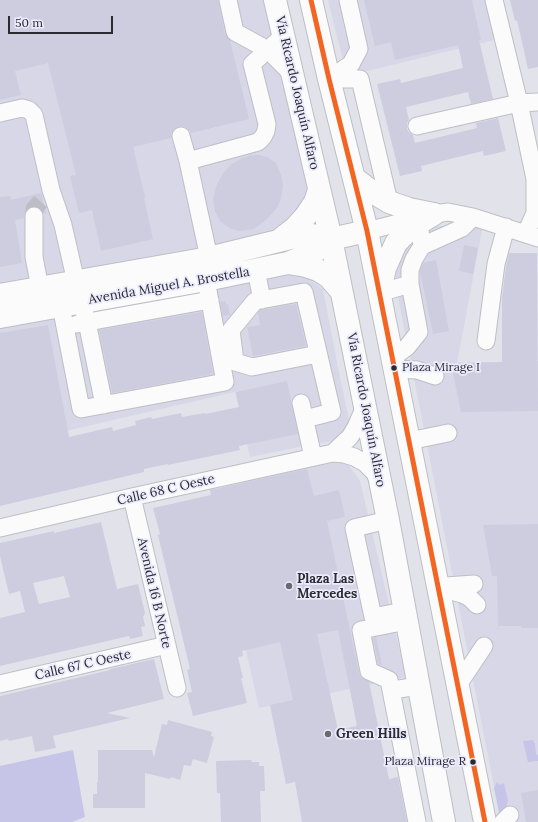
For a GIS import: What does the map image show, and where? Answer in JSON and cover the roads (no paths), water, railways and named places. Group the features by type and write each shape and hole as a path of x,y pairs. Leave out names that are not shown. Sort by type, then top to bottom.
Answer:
{"main road":[{"name":"Vía Ricardo Joaquín Alfaro","path":"275,0 276,43 293,75 331,239 388,520 444,822"},
{"path":"311,0 367,231 486,822"},
{"path":"354,178 389,202 409,209 426,218 405,233 393,248 385,268 379,293"},
{"path":"279,240 295,228 305,217 315,202 320,190"},
{"name":"Avenida Miguel A. Brostella","path":"0,317 63,316 82,302 209,258 307,234 331,239 367,231"},
{"name":"Avenida Miguel A. Brostella","path":"0,295 40,288 82,302 208,290 256,270 288,263 314,253 331,239"},
{"path":"288,263 318,270 328,277 342,291"}],"street":[{"path":"228,0 235,32 276,43"},
{"path":"329,79 351,64 359,49 348,0"},
{"path":"367,231 448,212 473,217 532,235 537,191 533,165 494,0"},
{"path":"188,161 258,142 263,137 267,124 252,64 276,43"},
{"path":"329,79 360,79 389,202"},
{"path":"417,126 519,103 538,102"},
{"path":"0,113 22,108 26,108 32,112 47,194 63,225 82,302 104,405"},
{"path":"181,136 188,161 209,258"},
{"path":"34,216 34,257 40,288"},
{"path":"422,246 462,228 473,217"},
{"path":"426,218 422,246 414,259 410,270 410,284 419,332 394,363 435,376"},
{"path":"486,341 496,264 506,227"},
{"path":"256,270 262,300"},
{"path":"379,293 410,284"},
{"path":"63,316 81,409 104,405 225,382 208,290"},
{"path":"312,457 303,411 332,412 304,292 255,301 231,330 235,362 252,367 318,354"},
{"path":"333,453 350,437 356,428 365,406"},
{"path":"409,441 448,433"},
{"name":"Calle 68 C Oeste","path":"0,528 132,497 333,453 354,457 365,463 374,472 380,482"},
{"name":"Avenida 16 B Norte","path":"132,497 177,688"},
{"path":"388,520 354,528 373,617 406,616"},
{"path":"438,587 474,584"},
{"path":"438,587 462,594 470,598 477,605"},
{"path":"406,616 361,630 369,671 390,680 417,822"},
{"name":"Calle 67 C Oeste","path":"0,684 167,645"},
{"path":"458,685 484,646"},
{"path":"392,690 419,686"},
{"path":"503,822 510,815 511,822"}],"tunnel":[{"path":"34,216 34,209 43,199"}],"place":[{"name":"Plaza Mirage I","path":"394,368"},
{"name":"Plaza Las Mercedes","path":"289,586"},
{"name":"Green Hills","path":"328,734"},
{"name":"Plaza Mirage R","path":"473,762"}]}
